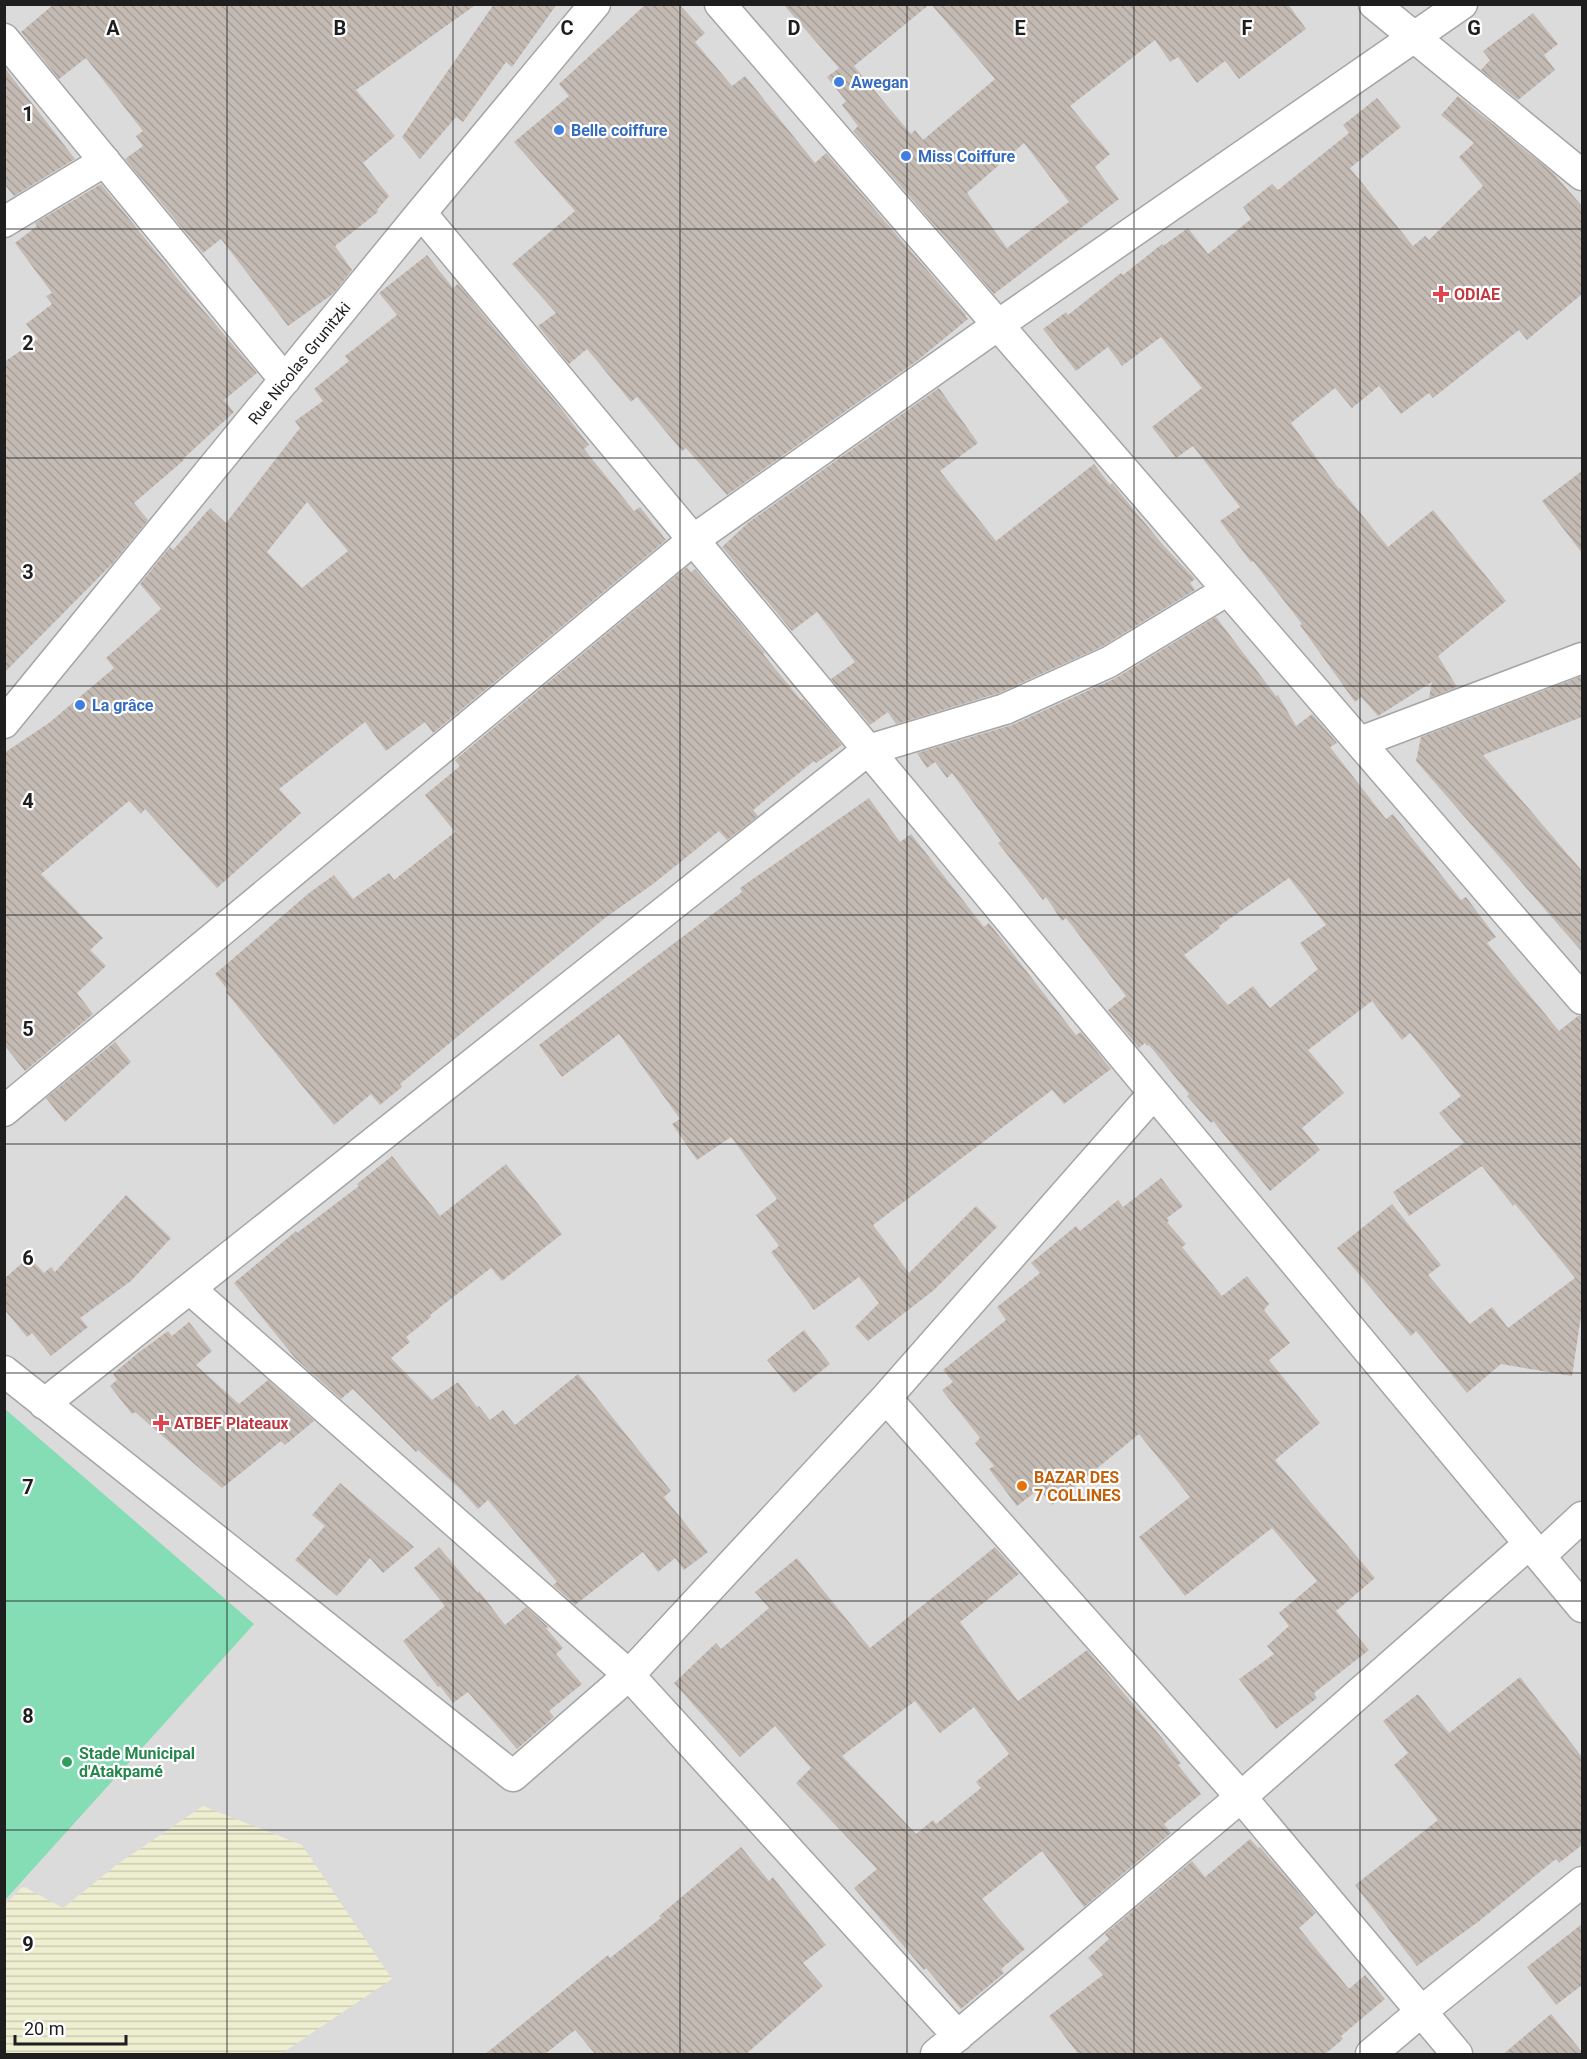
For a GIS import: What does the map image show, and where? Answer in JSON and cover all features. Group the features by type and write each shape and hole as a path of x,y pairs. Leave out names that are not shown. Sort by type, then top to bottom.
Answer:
{"street":[{"name":"Rue Nicolas Grunitzki","path":"4,723 595,4"},
{"path":"720,4 1582,999"},
{"path":"1374,4 1582,175"},
{"path":"4,1111 693,540 998,325 1462,4"},
{"path":"4,39 285,380"},
{"path":"4,222 105,161"},
{"path":"421,213 1582,1607"},
{"path":"44,1404 868,750 1005,709 1109,662 1228,591"},
{"path":"1360,742 1582,658"},
{"path":"4,1371 513,1776 629,1674 886,1398 1154,1093"},
{"path":"190,1289 629,1674 947,2045 1535,1550 1582,1517"},
{"path":"886,1398 1241,1797 1457,2055"},
{"path":"1371,2055 1582,1882"}],"shaded area":[{"path":"5,5 1582,5 1582,2054 5,2054"}],"green space":[{"name":"Stade Municipal d'Atakpamé","path":"4,1409 254,1624 5,1900"},
{"path":"203,1806 302,1845 392,1979 281,2054 5,2054 5,1905 23,1886 63,1908 119,1863"}],"building":[{"path":"54,4 477,4 356,90 395,136 363,163 389,196 377,210 378,212 335,246 352,270 334,293 288,326 221,239 203,253 125,159 143,146 136,136 143,131 86,58 59,79 21,32"},
{"path":"494,4 557,4 512,67 506,62 463,122 456,117 420,159 402,137"},
{"path":"646,4 679,4 705,33 695,42 732,86 745,76 815,163 826,153 968,319 918,360 727,495 686,448 682,451 637,397 631,402 587,349 569,364 538,326 556,313 512,264 575,211 514,142 569,96 559,84"},
{"path":"783,4 930,4 854,66 911,134 915,130 923,140 995,79 931,4 1288,4 1306,29 1239,79 1225,61 1197,83 1178,57 1170,62 1155,40 1070,106 1110,154 1095,167 1119,199 994,294 853,131 858,126 842,105 846,101 827,77 839,68","holes":["1024,143 1069,202 1007,248 967,193"]},
{"path":"1533,13 1558,44 1544,55 1555,70 1518,100 1481,70 1490,60 1483,51"},
{"path":"4,67 75,159 14,196 4,184"},
{"path":"1458,96 1553,173 1582,206 1582,294 1527,340 1519,330 1433,398 1429,393 1401,414 1379,386 1352,408 1335,388 1291,423 1339,489 1388,547 1433,510 1506,601 1438,656 1457,687 1429,698 1432,682 1378,716 1361,697 1355,702 1300,625 1302,624 1220,521 1240,507 1193,446 1176,458 1152,427 1202,388 1161,337 1122,366 1108,347 1076,371 1043,329 1066,312 1068,315 1121,273 1123,275 1162,244 1163,246 1188,228 1208,254 1251,219 1243,207 1272,184 1278,190 1349,133 1343,125 1377,98 1401,127 1350,168 1413,246 1425,236 1429,240 1483,186 1459,157 1474,143 1441,115"},
{"path":"101,184 257,373 224,400 234,412 184,460 134,503 148,520 112,564 4,673 4,362 38,339 26,324 52,304 46,296 52,293 15,243 37,226 35,223"},
{"path":"427,255 453,288 458,284 563,411 589,445 584,449 634,511 640,507 666,540 433,733 425,722 386,751 365,722 279,789 301,813 217,888 145,809 141,814 129,801 41,874 103,938 90,950 106,966 77,993 93,1014 25,1071 4,1045 4,753 49,723 114,668 106,658 161,609 140,584 170,547 173,550 210,508 226,523 300,428 295,421 323,401 314,389 349,361 345,356 397,315 379,293","holes":["307,502 348,551 302,588 267,552"]},
{"path":"939,388 978,443 940,471 996,541 1094,464 1110,485 1112,483 1163,545 1195,579 1190,583 1195,590 1101,647 999,693 896,724 888,712 870,725 831,679 855,662 817,612 792,631 722,547 749,522"},
{"path":"1582,471 1582,553 1542,501"},
{"path":"687,567 691,572 695,569 801,700 803,699 842,745 816,763 814,761 753,810 758,816 727,840 719,831 653,884 605,918 400,1084 402,1087 380,1105 371,1094 334,1125 226,992 228,990 215,974 309,893 334,875 353,899 389,873 394,880 455,832 425,795 460,766 455,760"},
{"path":"1216,617 1276,696 1278,695 1296,726 1312,714 1337,743 1330,747 1386,819 1393,814 1461,900 1466,897 1496,937 1487,943 1559,1031 1578,1016 1582,1016 1582,1309 1572,1376 1501,1364 1467,1393 1416,1331 1411,1336 1337,1248 1392,1204 1441,1265 1428,1275 1470,1324 1492,1307 1508,1328 1575,1278 1482,1166 1409,1216 1393,1192 1464,1143 1439,1113 1461,1096 1410,1033 1402,1040 1372,1001 1308,1050 1344,1093 1302,1128 1320,1150 1270,1191 1213,1121 1211,1123 1187,1096 1189,1094 1149,1045 1145,1043 1139,1048 1108,1010 1126,996 1066,918 1062,921 1046,897 1043,900 998,843 1001,841 952,773 947,778 935,762 927,768 917,753 1012,725 1116,678","holes":["1289,878 1326,925 1300,943 1318,969 1270,1008 1253,986 1228,1005 1184,955 1220,928 1219,926"]},
{"path":"1582,676 1582,717 1483,755 1582,871 1582,952 1416,761 1421,737"},
{"path":"869,798 900,842 911,834 984,927 989,923 1076,1035 1081,1032 1111,1069 1064,1104 1052,1090 873,1225 909,1273 976,1206 997,1227 934,1290 868,1341 855,1327 879,1303 859,1277 814,1310 771,1252 779,1246 756,1215 777,1199 731,1137 697,1160 672,1124 680,1119 619,1034 562,1077 539,1045 742,892 740,888"},
{"path":"115,1042 131,1062 65,1122 46,1098"},
{"path":"392,1156 440,1216 506,1164 562,1234 502,1281 491,1268 430,1315 431,1317 406,1337 410,1342 391,1358 432,1400 458,1382 490,1420 503,1410 515,1425 578,1374 671,1491 664,1497 708,1552 684,1570 675,1558 658,1572 643,1552 575,1605 553,1585 557,1582 488,1500 478,1509 461,1490 418,1450 416,1452 353,1389 341,1399 295,1358 234,1283 296,1231 297,1233 359,1186 357,1184"},
{"path":"1161,1178 1183,1206 1167,1218 1169,1221 1167,1222 1186,1244 1182,1247 1222,1296 1247,1276 1269,1304 1264,1310 1290,1343 1269,1360 1320,1423 1275,1460 1375,1578 1336,1611 1369,1650 1314,1693 1317,1698 1276,1729 1239,1679 1274,1654 1267,1646 1289,1626 1279,1613 1317,1581 1272,1528 1185,1596 1139,1537 1190,1497 1139,1434 1052,1505 1039,1489 1017,1506 989,1469 994,1466 975,1443 980,1438 942,1390 953,1382 943,1370 1006,1320 997,1307 1040,1273 1031,1263 1076,1226 1080,1231 1118,1200 1123,1207"},
{"path":"126,1195 171,1238 131,1281 80,1318 88,1327 51,1356 32,1333 27,1337 4,1309 4,1279 29,1257 44,1273 51,1267 55,1272"},
{"path":"189,1322 212,1351 196,1365 239,1404 268,1380 314,1421 285,1445 281,1441 222,1488 135,1412 132,1414 110,1386 117,1380 113,1374 138,1353 168,1331 172,1336"},
{"path":"804,1330 830,1364 794,1393 767,1360"},
{"path":"340,1483 414,1547 383,1573 370,1558 337,1596 295,1560 325,1526 312,1515"},
{"path":"439,1547 478,1593 479,1591 505,1625 526,1607 548,1627 546,1628 563,1648 556,1654 582,1684 549,1711 554,1717 517,1749 468,1692 453,1703 403,1641 445,1606 414,1568"},
{"path":"995,1547 1019,1574 960,1622 1018,1701 1087,1650 1162,1738 1181,1763 1178,1765 1201,1794 1164,1824 1171,1833 1084,1907 1042,1851 982,1899 1025,1949 1001,1969 1004,1973 961,2009 926,1968 924,1970 854,1888 877,1869 796,1783 811,1768 775,1726 740,1757 674,1683 716,1643 721,1649 769,1608 755,1592 797,1558 870,1648","holes":["915,1701 940,1733 974,1707 1009,1754 976,1782 981,1788 936,1824 933,1820 916,1834 842,1756"]},
{"path":"1520,1677 1582,1757 1582,1845 1559,1863 1556,1859 1478,1922 1417,1966 1355,1885 1438,1820 1394,1765 1408,1753 1383,1721 1418,1694 1449,1733"},
{"path":"1250,1839 1258,1848 1260,1847 1316,1913 1299,1928 1349,1989 1365,1975 1385,1999 1341,2036 1343,2039 1324,2055 1079,2055 1049,2016 1103,1975 1088,1958 1109,1939 1105,1934 1192,1861 1205,1877"},
{"path":"741,1847 769,1881 773,1877 826,1945 803,1963 823,1986 745,2055 596,2055 575,2030 544,2055 484,2055 608,1955 610,1958 661,1918 659,1916"},
{"path":"1582,1924 1582,1985 1556,2005 1527,1967"},
{"path":"1551,2014 1582,2052 1582,2055 1502,2055"}],"place":[{"name":"Awegan","path":"839,82"},
{"name":"Belle coiffure","path":"559,130"},
{"name":"Miss Coiffure","path":"906,156"},
{"name":"ODIAE","path":"1441,294"},
{"name":"La grâce","path":"80,705"},
{"name":"ATBEF Plateaux","path":"161,1423"},
{"name":"BAZAR DES 7 COLLINES","path":"1022,1486"},
{"name":"Stade Municipal d'Atakpamé","path":"67,1762"}]}
